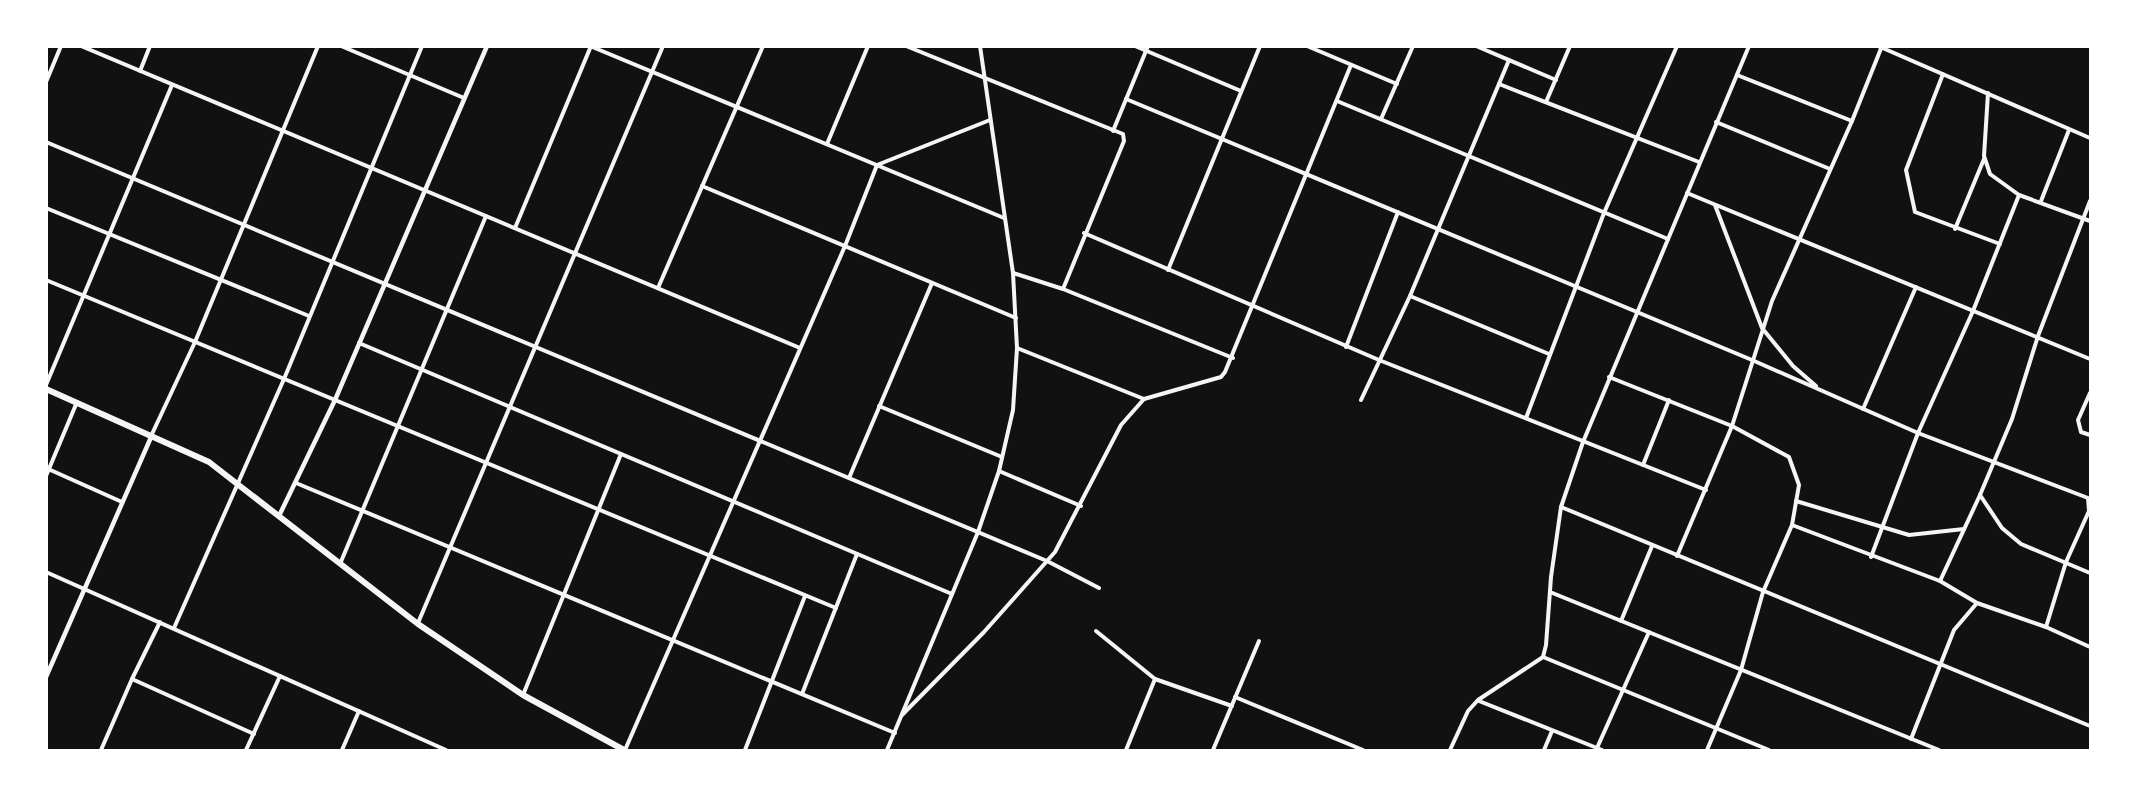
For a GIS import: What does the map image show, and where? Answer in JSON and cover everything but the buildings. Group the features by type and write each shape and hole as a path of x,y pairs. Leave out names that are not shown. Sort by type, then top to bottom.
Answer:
{"main road":[{"path":"46,387 209,462 418,624 523,695 624,750"}],"street":[{"path":"46,82 61,46"},
{"path":"81,46 800,348"},
{"path":"140,71 150,46"},
{"path":"46,677 152,434 195,342 318,46"},
{"path":"341,46 464,98"},
{"path":"174,628 284,379 422,46"},
{"path":"279,516 335,400 487,46"},
{"path":"418,624 663,46"},
{"path":"658,288 763,46"},
{"path":"827,144 868,46"},
{"path":"906,46 1123,134 1124,141 1084,233 1063,289"},
{"path":"887,750 978,532 999,471 1013,410 1017,318 1013,273 980,46"},
{"path":"1135,46 1147,49 1241,91"},
{"path":"1168,270 1260,46"},
{"path":"1307,46 1397,84"},
{"path":"1381,119 1413,46"},
{"path":"1476,46 1556,80"},
{"path":"1546,102 1570,46"},
{"path":"1526,418 1604,213 1677,46"},
{"path":"1450,750 1468,711 1478,700 1543,657 1561,507 1609,376 1749,46"},
{"path":"515,228 590,47 653,71 1004,218"},
{"path":"1677,556 1732,426 1772,301 1852,121 1880,47 2091,138"},
{"path":"1113,130 1147,49"},
{"path":"1361,400 1410,296 1509,60"},
{"path":"902,715 984,632 1055,552 1081,506 1121,425 1144,399 1221,377 1233,358 1352,65"},
{"path":"1943,74 1906,170 1915,212 1955,229 2000,244"},
{"path":"1737,75 1852,121"},
{"path":"1499,84 1699,162"},
{"path":"46,387 172,85"},
{"path":"1955,229 1984,158 1988,93"},
{"path":"1126,99 1636,311 1918,433 2089,496 2089,512 2066,562 2046,627"},
{"path":"1336,101 1668,239"},
{"path":"624,750 845,246 877,165 990,120"},
{"path":"1716,122 1830,168"},
{"path":"2041,201 2069,130"},
{"path":"46,142 1047,561 1099,588"},
{"path":"1984,158 1989,174 2019,195 2041,201 2091,221"},
{"path":"702,186 1017,318"},
{"path":"1687,193 2091,359"},
{"path":"1871,557 1918,433 1973,310 2019,195"},
{"path":"1940,581 2012,419 2038,336 2091,201"},
{"path":"1715,204 1762,328 1793,366 1819,389"},
{"path":"46,208 309,316"},
{"path":"1346,346 1398,212"},
{"path":"340,565 486,216"},
{"path":"1084,233 1379,360 1706,490"},
{"path":"1013,273 1063,289 1233,358"},
{"path":"46,280 836,608"},
{"path":"849,478 932,283"},
{"path":"1863,409 1916,287"},
{"path":"1410,296 1549,354"},
{"path":"359,343 952,594"},
{"path":"1017,348 1144,399"},
{"path":"1609,376 1732,426 1789,457 1799,485 1792,525 1763,592 1741,670 1707,750"},
{"path":"2091,393 2078,420 2081,432 2091,435"},
{"path":"1643,465 1670,400"},
{"path":"46,476 78,402"},
{"path":"879,406 1002,457"},
{"path":"523,695 621,454"},
{"path":"48,468 122,502"},
{"path":"999,471 1081,506"},
{"path":"296,483 895,733"},
{"path":"1980,495 2002,528 2021,544 2091,573"},
{"path":"1796,501 1909,535 1964,529"},
{"path":"1561,507 2091,726"},
{"path":"1792,525 1871,557 1940,581 1977,603 2046,627 2091,647"},
{"path":"1622,621 1652,546"},
{"path":"802,694 857,554"},
{"path":"46,572 359,711 435,748 446,750"},
{"path":"1550,592 1939,750"},
{"path":"745,750 805,596"},
{"path":"1911,739 1954,630 1977,603"},
{"path":"101,750 160,622"},
{"path":"1096,631 1155,679 1232,706"},
{"path":"1478,700 1599,749 1649,632"},
{"path":"1213,750 1259,641"},
{"path":"1543,657 1769,750"},
{"path":"246,750 280,676"},
{"path":"132,679 254,734"},
{"path":"1126,750 1155,679"},
{"path":"1235,697 1363,750"},
{"path":"342,750 359,711"},
{"path":"1544,750 1552,731"}]}
